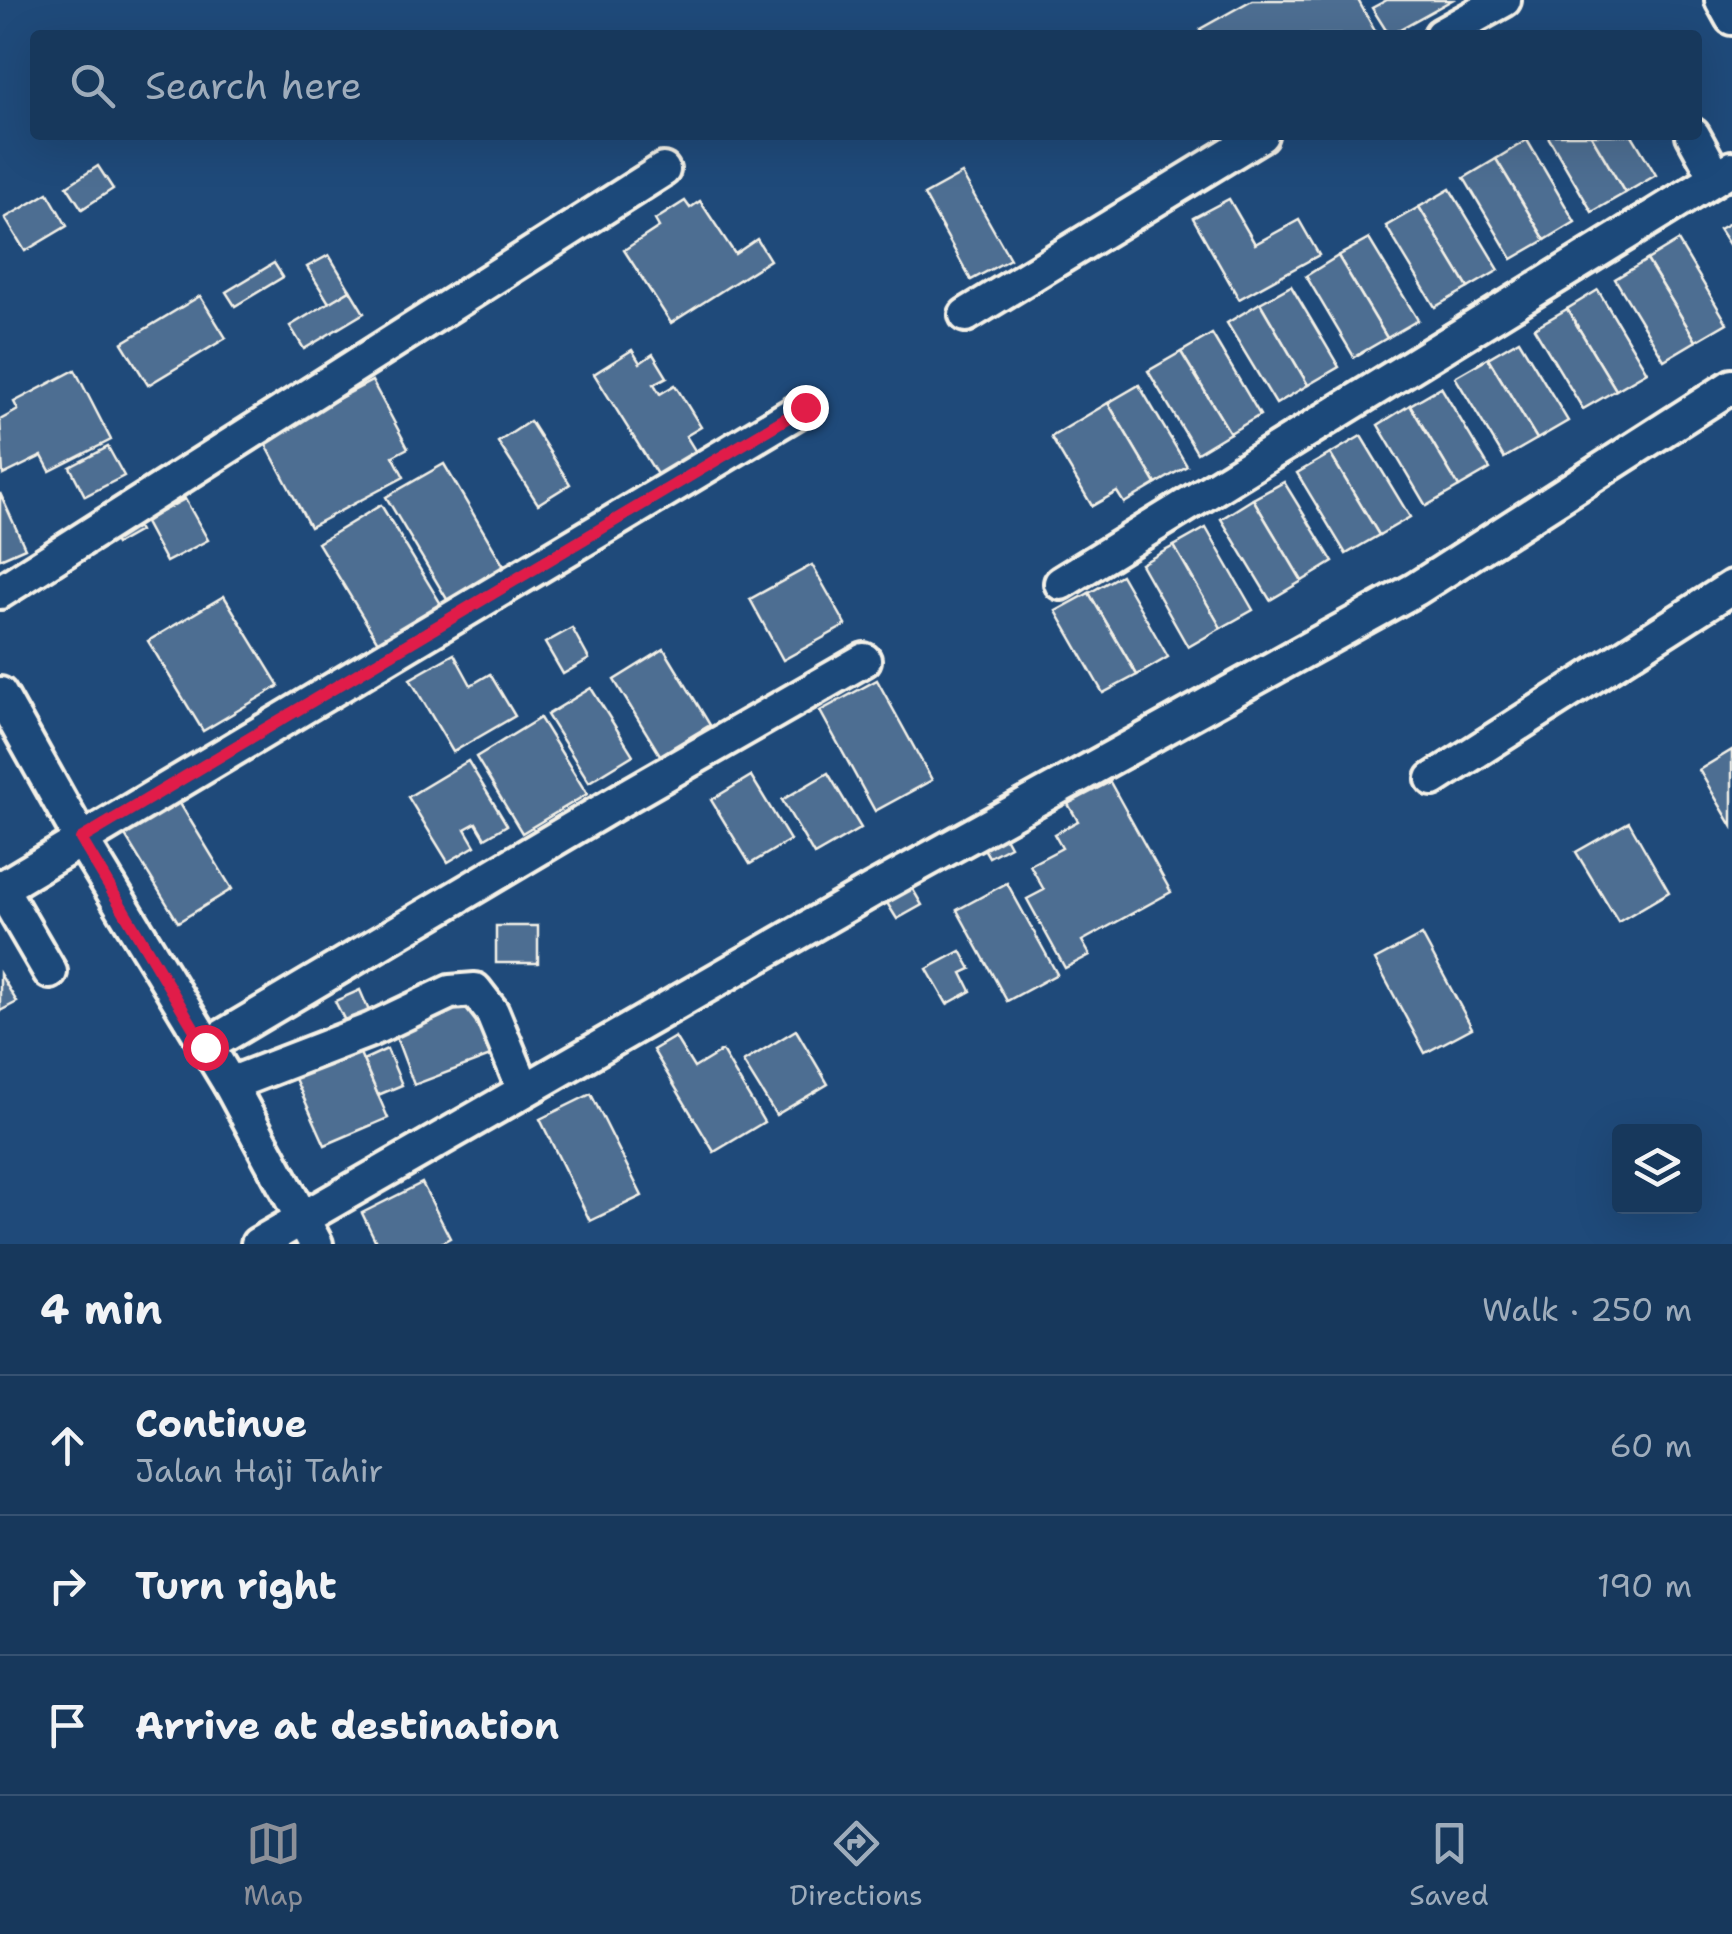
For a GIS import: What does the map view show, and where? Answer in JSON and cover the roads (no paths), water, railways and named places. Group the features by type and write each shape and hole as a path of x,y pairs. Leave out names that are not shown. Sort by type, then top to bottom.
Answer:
{"street":[{"path":"1450,30 1504,0"},
{"path":"1722,0 1732,18"},
{"path":"966,314 1253,140"},
{"path":"1061,583 1724,172 1697,140"},
{"path":"0,592 663,170"},
{"path":"258,1244 309,1231 524,1090 870,891 1416,589 1732,386"},
{"path":"50,972 0,888 805,407"},
{"path":"1433,779 1732,587"},
{"path":"205,1047 864,660"},
{"path":"0,694 81,839 230,1084 309,1231"},
{"path":"230,1084 370,1030 450,992 475,990 492,1012 524,1090"}]}
